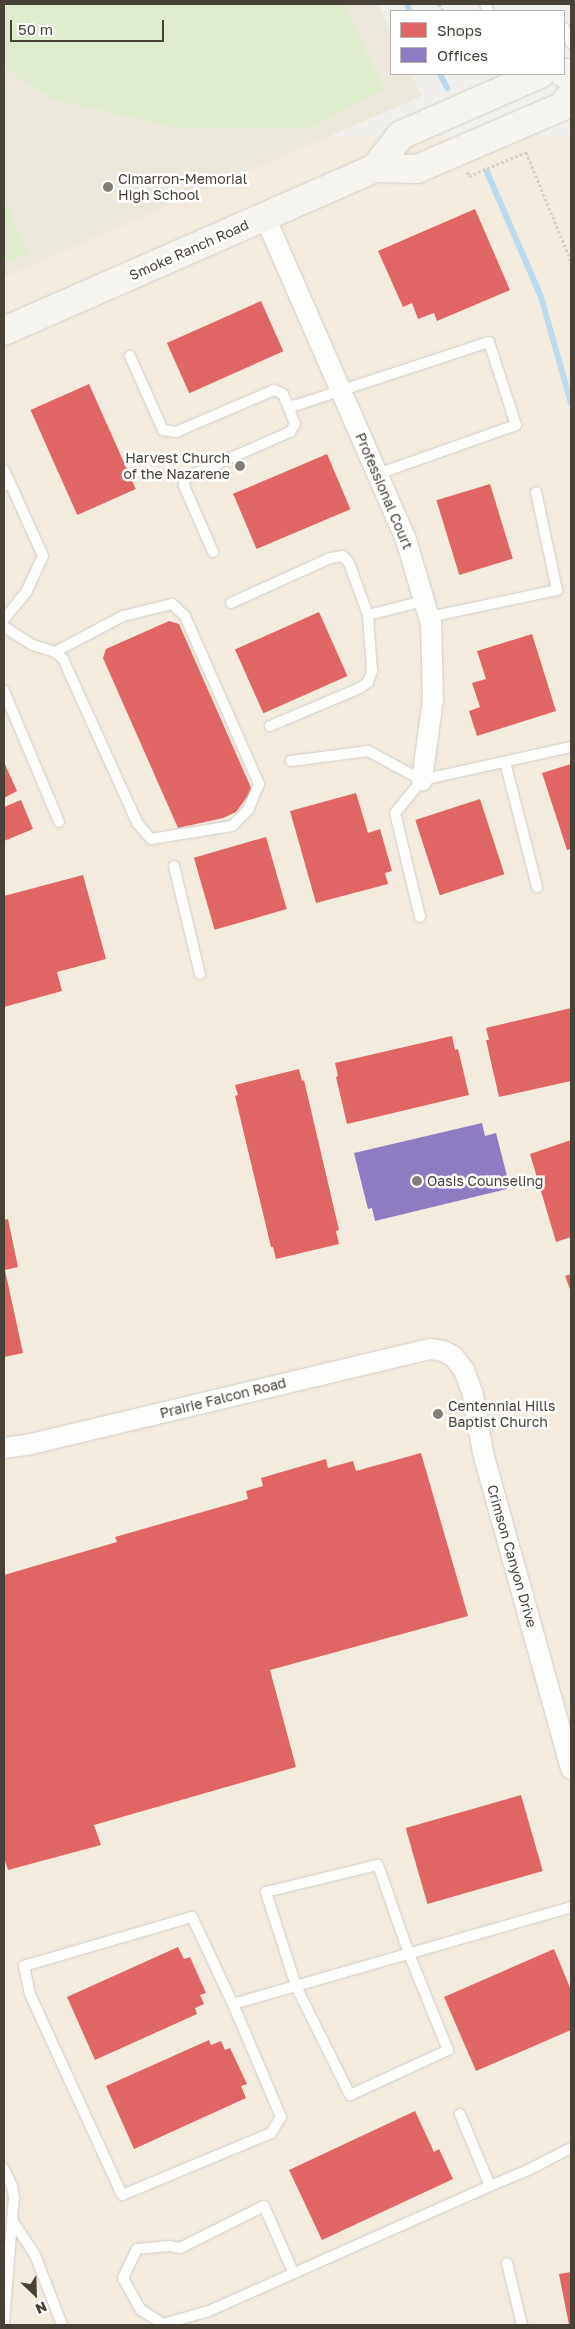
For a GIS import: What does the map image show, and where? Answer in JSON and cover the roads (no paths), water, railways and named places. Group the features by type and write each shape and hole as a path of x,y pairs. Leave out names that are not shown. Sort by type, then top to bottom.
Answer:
{"main road":[{"name":"Smoke Ranch Road","path":"375,168 401,135 527,76"},
{"name":"Smoke Ranch Road","path":"4,331 375,168 417,169 563,106 571,95"}],"street":[{"name":"Professional Court","path":"265,217 406,540 427,609 433,699 422,780"},
{"name":"Prairie Falcon Road","path":"4,1448 31,1444 380,1359 431,1349 443,1351"},
{"name":"Crimson Canyon Drive","path":"443,1351 453,1356 464,1370 473,1395 483,1453 571,1769"}],"lane":[{"path":"565,30 571,43"},
{"path":"288,406 297,405 340,389 488,342 516,425 378,474"},
{"path":"130,356 163,430 176,432 274,390 283,394 295,424 290,432 185,478 184,486 213,552"},
{"path":"4,470 7,484 43,556 27,591 4,619"},
{"path":"368,615 427,609 557,590 536,492"},
{"path":"231,603 330,558 343,556 349,563 368,615 372,671 368,682 360,688 270,726"},
{"path":"4,627 33,644 55,652 63,658 138,824 151,839 232,826 248,810 259,784 185,616 172,604 123,616 55,652"},
{"path":"4,691 59,822"},
{"path":"420,917 394,813 422,780 571,747"},
{"path":"291,761 368,751 422,780"},
{"path":"505,762 537,887"},
{"path":"174,866 200,974"},
{"path":"378,1865 409,1954 448,2050 350,2095 296,1986 266,1892 378,1865"},
{"path":"233,2004 571,1907"},
{"path":"192,1917 233,2004 281,2117 271,2133 122,2195 30,1994 24,1966 192,1917"},
{"path":"460,2114 490,2186"},
{"path":"293,2272 264,2206 180,2248 170,2246 137,2249 123,2278 140,2310 163,2324 210,2311 293,2272 528,2170 571,2148"},
{"path":"4,2169 12,2186 12,2220 4,2322"},
{"path":"12,2220 35,2255 62,2325"},
{"path":"506,2263 522,2325"}],"waterway":[{"path":"407,4 410,10"},
{"path":"440,75 447,88"},
{"path":"487,172 541,297 571,403"}],"place":[{"name":"Cimarron-Memorial High School","path":"108,187"},
{"name":"Harvest Church of the Nazarene","path":"240,466"},
{"name":"Oasis Counseling","path":"417,1181"},
{"name":"Centennial Hills Baptist Church","path":"438,1414"}]}
